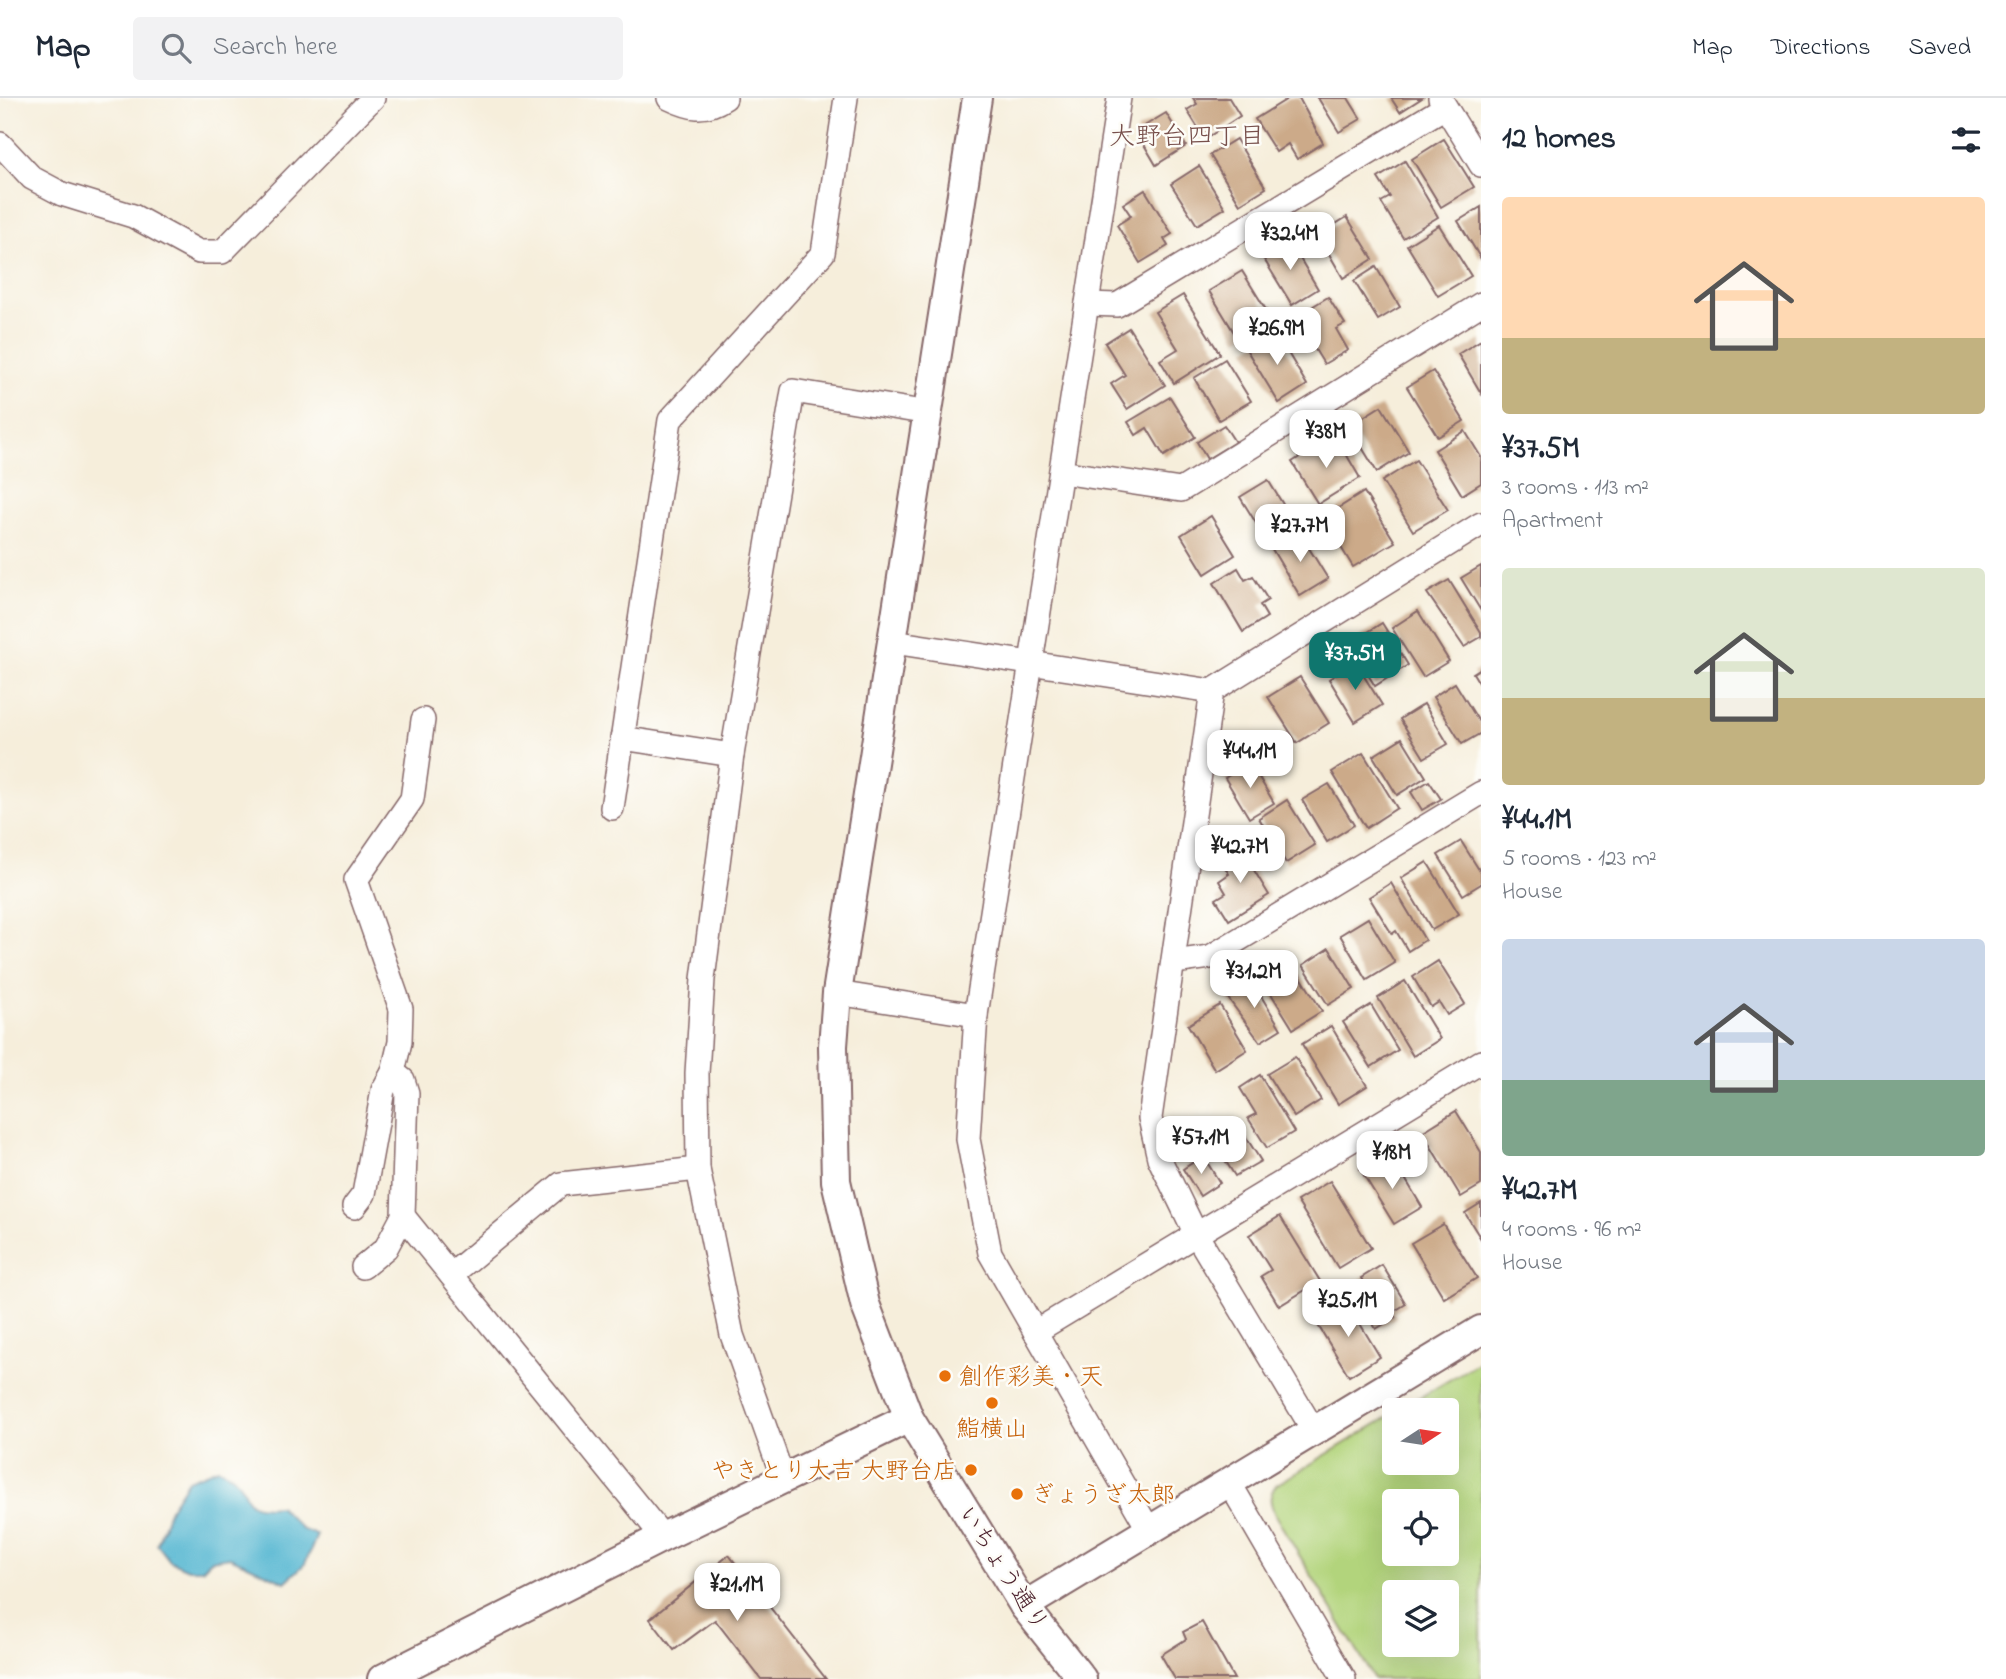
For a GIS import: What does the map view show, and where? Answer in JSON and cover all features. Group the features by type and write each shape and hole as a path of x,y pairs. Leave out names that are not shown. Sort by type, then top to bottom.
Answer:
{"street":[{"path":"0,144 32,178 62,194 133,216 199,252 222,252 373,98"},
{"path":"669,98 692,109 713,106 725,98"},
{"path":"612,808 670,420 823,253 846,98"},
{"name":"いちょう通り","path":"977,98 837,993 833,1046 836,1181 865,1304 909,1418 1024,1606 1082,1679"},
{"path":"1119,98 976,1015 968,1139 978,1203 990,1253 1149,1530"},
{"path":"1087,304 1117,305 1443,103 1481,165"},
{"path":"1061,472 1181,490 1481,304"},
{"path":"783,1478 732,1335 698,1169 697,1073 703,979 732,755 793,391 929,413"},
{"path":"893,642 1212,691 1481,524"},
{"path":"1212,691 1150,1118 1159,1157 1196,1234 1314,1431"},
{"path":"354,1207 364,1194 383,1090 393,1072 400,1042 401,1009 356,880 412,799 423,720"},
{"path":"622,738 732,755"},
{"path":"1174,962 1210,957 1481,793"},
{"path":"837,993 976,1015"},
{"path":"1035,1332 1481,1062"},
{"path":"363,1267 386,1248 403,1216 407,1093 404,1080 393,1072"},
{"path":"451,1275 561,1184 698,1169"},
{"path":"403,1216 663,1536"},
{"path":"1024,1606 1481,1330"},
{"path":"382,1679 663,1536 909,1418"},
{"path":"1229,1482 1344,1679"}],"green space":[{"path":"1481,1361 1481,1679 1374,1679 1275,1515 1271,1496 1276,1485 1382,1421 1382,1475 1460,1475 1460,1398 1419,1398"}],"water":[{"path":"218,1468 233,1476 251,1504 279,1506 303,1530 317,1535 305,1564 285,1582 230,1557 211,1560 202,1569 188,1569 170,1561 157,1544 170,1508 188,1480"}],"building":[{"path":"1193,98 1229,98 1240,116 1205,139 1187,110 1197,104"},
{"path":"1289,98 1299,98 1323,143 1297,159 1288,144 1276,152 1255,119"},
{"path":"1318,98 1348,98 1361,119 1339,132"},
{"path":"1391,98 1422,98 1400,112"},
{"path":"1166,113 1186,146 1156,165 1136,131"},
{"path":"1236,139 1266,188 1240,204 1210,155"},
{"path":"1444,139 1474,187 1441,207 1412,159"},
{"path":"1405,161 1438,217 1403,238 1381,202 1390,197 1378,178"},
{"path":"1199,166 1225,208 1197,225 1171,184"},
{"path":"1145,190 1172,234 1164,239 1168,246 1140,263 1117,225 1131,216 1123,204"},
{"path":"1481,207 1481,259 1458,221"},
{"path":"1347,217 1373,259 1343,278 1318,235"},
{"path":"1439,225 1471,276 1438,296 1407,245"},
{"path":"1289,240 1318,289 1292,305 1262,256"},
{"path":"1376,267 1400,307 1378,320 1354,281"},
{"path":"1242,271 1271,318 1238,339 1209,291"},
{"path":"1183,295 1220,354 1174,383 1160,360 1178,349 1155,312"},
{"path":"1328,297 1345,324 1336,329 1348,350 1324,364 1295,317"},
{"path":"1129,328 1165,385 1127,409 1111,384 1125,375 1105,343"},
{"path":"1275,331 1307,385 1279,403 1246,349"},
{"path":"1481,340 1481,393 1458,354"},
{"path":"1225,359 1251,401 1219,420 1194,378"},
{"path":"1433,371 1464,421 1438,437 1407,387"},
{"path":"1170,397 1195,437 1164,456 1147,428 1136,435 1128,422"},
{"path":"1381,406 1409,452 1377,472 1349,426"},
{"path":"1224,425 1235,442 1207,459 1197,442"},
{"path":"1465,431 1481,457 1481,483 1462,495 1435,450"},
{"path":"1335,435 1360,478 1318,504 1292,462"},
{"path":"1416,460 1448,510 1413,531 1382,481"},
{"path":"1268,480 1292,519 1264,536 1240,497"},
{"path":"1364,492 1395,542 1353,567 1336,539 1326,545 1313,524"},
{"path":"1211,516 1235,555 1205,574 1181,535"},
{"path":"1299,532 1328,579 1300,596 1272,549"},
{"path":"1481,566 1481,611 1461,578"},
{"path":"1238,568 1245,580 1253,576 1268,600 1260,605 1267,617 1243,632 1214,583"},
{"path":"1449,580 1481,632 1481,637 1464,647 1427,593"},
{"path":"1418,611 1449,661 1423,677 1392,628"},
{"path":"1382,623 1408,665 1375,686 1349,644"},
{"path":"1355,662 1382,705 1355,722 1329,679"},
{"path":"1481,668 1481,686 1473,673"},
{"path":"1300,677 1329,723 1297,743 1268,697"},
{"path":"1455,683 1481,725 1481,733 1462,744 1433,697"},
{"path":"1424,704 1448,744 1424,758 1400,719"},
{"path":"1402,738 1426,777 1397,795 1373,756"},
{"path":"1363,753 1397,808 1366,828 1332,772"},
{"path":"1250,762 1274,803 1249,818 1225,778"},
{"path":"1429,781 1441,799 1422,810 1411,792"},
{"path":"1329,784 1354,825 1327,842 1302,800"},
{"path":"1287,800 1315,845 1286,863 1259,818"},
{"path":"1461,841 1481,873 1481,884 1463,895 1438,855"},
{"path":"1240,847 1269,895 1229,920 1216,899 1226,893 1219,881 1229,874 1220,859"},
{"path":"1427,862 1459,914 1432,930 1401,878"},
{"path":"1391,883 1425,940 1408,951 1396,931 1392,934 1369,897"},
{"path":"1368,918 1395,963 1367,980 1340,935"},
{"path":"1329,948 1354,989 1328,1005 1303,965"},
{"path":"1291,961 1322,1011 1293,1029 1262,979"},
{"path":"1438,961 1465,1004 1447,1015 1439,1002 1431,1007 1413,977"},
{"path":"1250,978 1281,1029 1260,1042 1225,994"},
{"path":"1405,981 1440,1039 1413,1056 1378,998"},
{"path":"1220,1005 1247,1050 1215,1070 1188,1025"},
{"path":"1371,1005 1398,1050 1371,1067 1343,1022"},
{"path":"1331,1026 1367,1086 1338,1104 1302,1044"},
{"path":"1295,1057 1321,1100 1294,1117 1267,1074"},
{"path":"1260,1075 1294,1132 1267,1148 1248,1118 1256,1114 1240,1088"},
{"path":"1456,1111 1481,1152 1481,1185 1461,1197 1422,1132"},
{"path":"1239,1126 1261,1161 1235,1176 1213,1141"},
{"path":"1203,1156 1220,1183 1200,1196 1183,1169"},
{"path":"1377,1158 1385,1173 1397,1165 1422,1207 1394,1224 1360,1169"},
{"path":"1330,1181 1371,1248 1338,1268 1297,1201"},
{"path":"1481,1203 1481,1239 1465,1213"},
{"path":"1280,1216 1320,1281 1279,1306 1261,1276 1271,1270 1249,1235"},
{"path":"1443,1224 1477,1278 1444,1298 1411,1243"},
{"path":"1382,1265 1406,1304 1393,1312 1396,1317 1376,1329 1354,1292 1365,1285 1361,1278"},
{"path":"1347,1302 1380,1357 1349,1376 1316,1322"},
{"path":"729,1555 826,1679 761,1679 715,1620 674,1650 650,1619"},
{"path":"1202,1622 1234,1679 1175,1679 1161,1655 1186,1639 1183,1632"}],"place":[{"name":"創作彩美・天","path":"945,1376"},
{"name":"鮨横山","path":"992,1403"},
{"name":"やきとり大吉 大野台店","path":"971,1470"},
{"name":"ぎょうざ太郎","path":"1017,1494"}],"district":[{"name":"大野台四丁目","path":"1187,135"}]}
